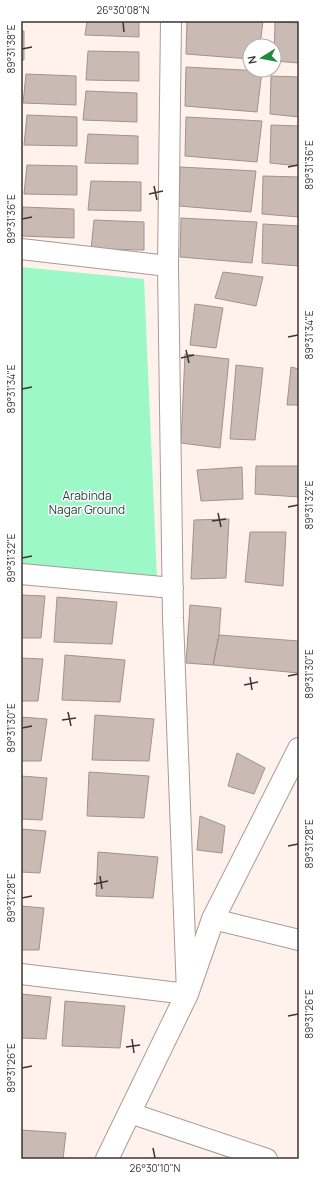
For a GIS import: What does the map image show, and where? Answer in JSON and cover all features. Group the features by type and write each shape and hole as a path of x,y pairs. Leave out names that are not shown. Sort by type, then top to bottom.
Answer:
{"main road":[{"path":"107,1159 187,994 213,919 299,749"}],"street":[{"path":"21,974 187,994 173,588 168,266 171,21"},
{"path":"21,249 168,266"},
{"path":"21,574 173,588"},
{"path":"213,919 299,940"},
{"path":"130,1113 267,1159"}],"green space":[{"name":"Arabinda Nagar Ground","path":"21,267 144,279 157,578 21,564"}],"building":[{"path":"87,21 139,21 139,37 85,35"},
{"path":"187,21 263,21 261,38 242,38 242,58 186,54"},
{"path":"275,22 299,23 299,63 282,62 282,38 275,38"},
{"path":"21,31 24,31 24,60 21,60"},
{"path":"88,51 139,52 139,81 86,80"},
{"path":"186,67 242,70 242,78 261,78 257,112 185,106"},
{"path":"26,74 76,76 76,105 23,103"},
{"path":"282,76 299,77 299,117 270,114 271,78 282,78"},
{"path":"86,91 137,93 137,122 83,120"},
{"path":"27,115 77,117 77,146 24,145"},
{"path":"186,117 262,121 257,162 185,156"},
{"path":"271,125 299,126 299,166 270,163"},
{"path":"88,134 138,136 138,164 85,163"},
{"path":"27,165 77,166 77,195 24,194"},
{"path":"180,167 256,171 251,212 179,206"},
{"path":"263,176 299,177 299,217 262,214"},
{"path":"91,181 141,182 141,211 88,210"},
{"path":"23,207 74,209 74,238 21,236"},
{"path":"181,218 257,222 252,263 180,257"},
{"path":"94,220 144,222 144,250 91,249"},
{"path":"263,224 299,226 299,266 262,263"},
{"path":"223,272 263,277 256,306 215,298"},
{"path":"195,304 223,308 216,348 190,345"},
{"path":"185,354 229,359 220,448 181,443"},
{"path":"236,365 263,368 255,440 230,439"},
{"path":"291,367 299,369 299,405 287,405"},
{"path":"256,466 299,466 299,497 255,494"},
{"path":"242,467 243,499 201,501 197,470"},
{"path":"229,519 226,578 191,579 194,520"},
{"path":"250,532 286,532 283,586 245,582"},
{"path":"21,595 45,596 41,638 21,638"},
{"path":"57,597 117,602 112,644 54,642"},
{"path":"190,605 221,608 219,635 213,665 186,663"},
{"path":"219,635 299,641 299,673 213,665"},
{"path":"65,655 125,660 120,702 62,700"},
{"path":"21,658 43,659 38,701 21,701"},
{"path":"95,715 154,719 149,761 92,760"},
{"path":"21,717 47,719 41,761 21,761"},
{"path":"237,753 265,768 254,794 228,786"},
{"path":"89,772 149,776 144,818 87,816"},
{"path":"21,776 47,778 42,820 21,819"},
{"path":"200,816 225,826 222,853 197,850"},
{"path":"21,829 46,831 40,873 21,872"},
{"path":"98,852 158,857 153,898 96,896"},
{"path":"21,906 44,908 39,950 21,950"},
{"path":"21,994 51,997 46,1039 21,1038"},
{"path":"65,1001 125,1006 120,1048 62,1046"},
{"path":"21,1130 66,1133 63,1159 21,1159"}]}
